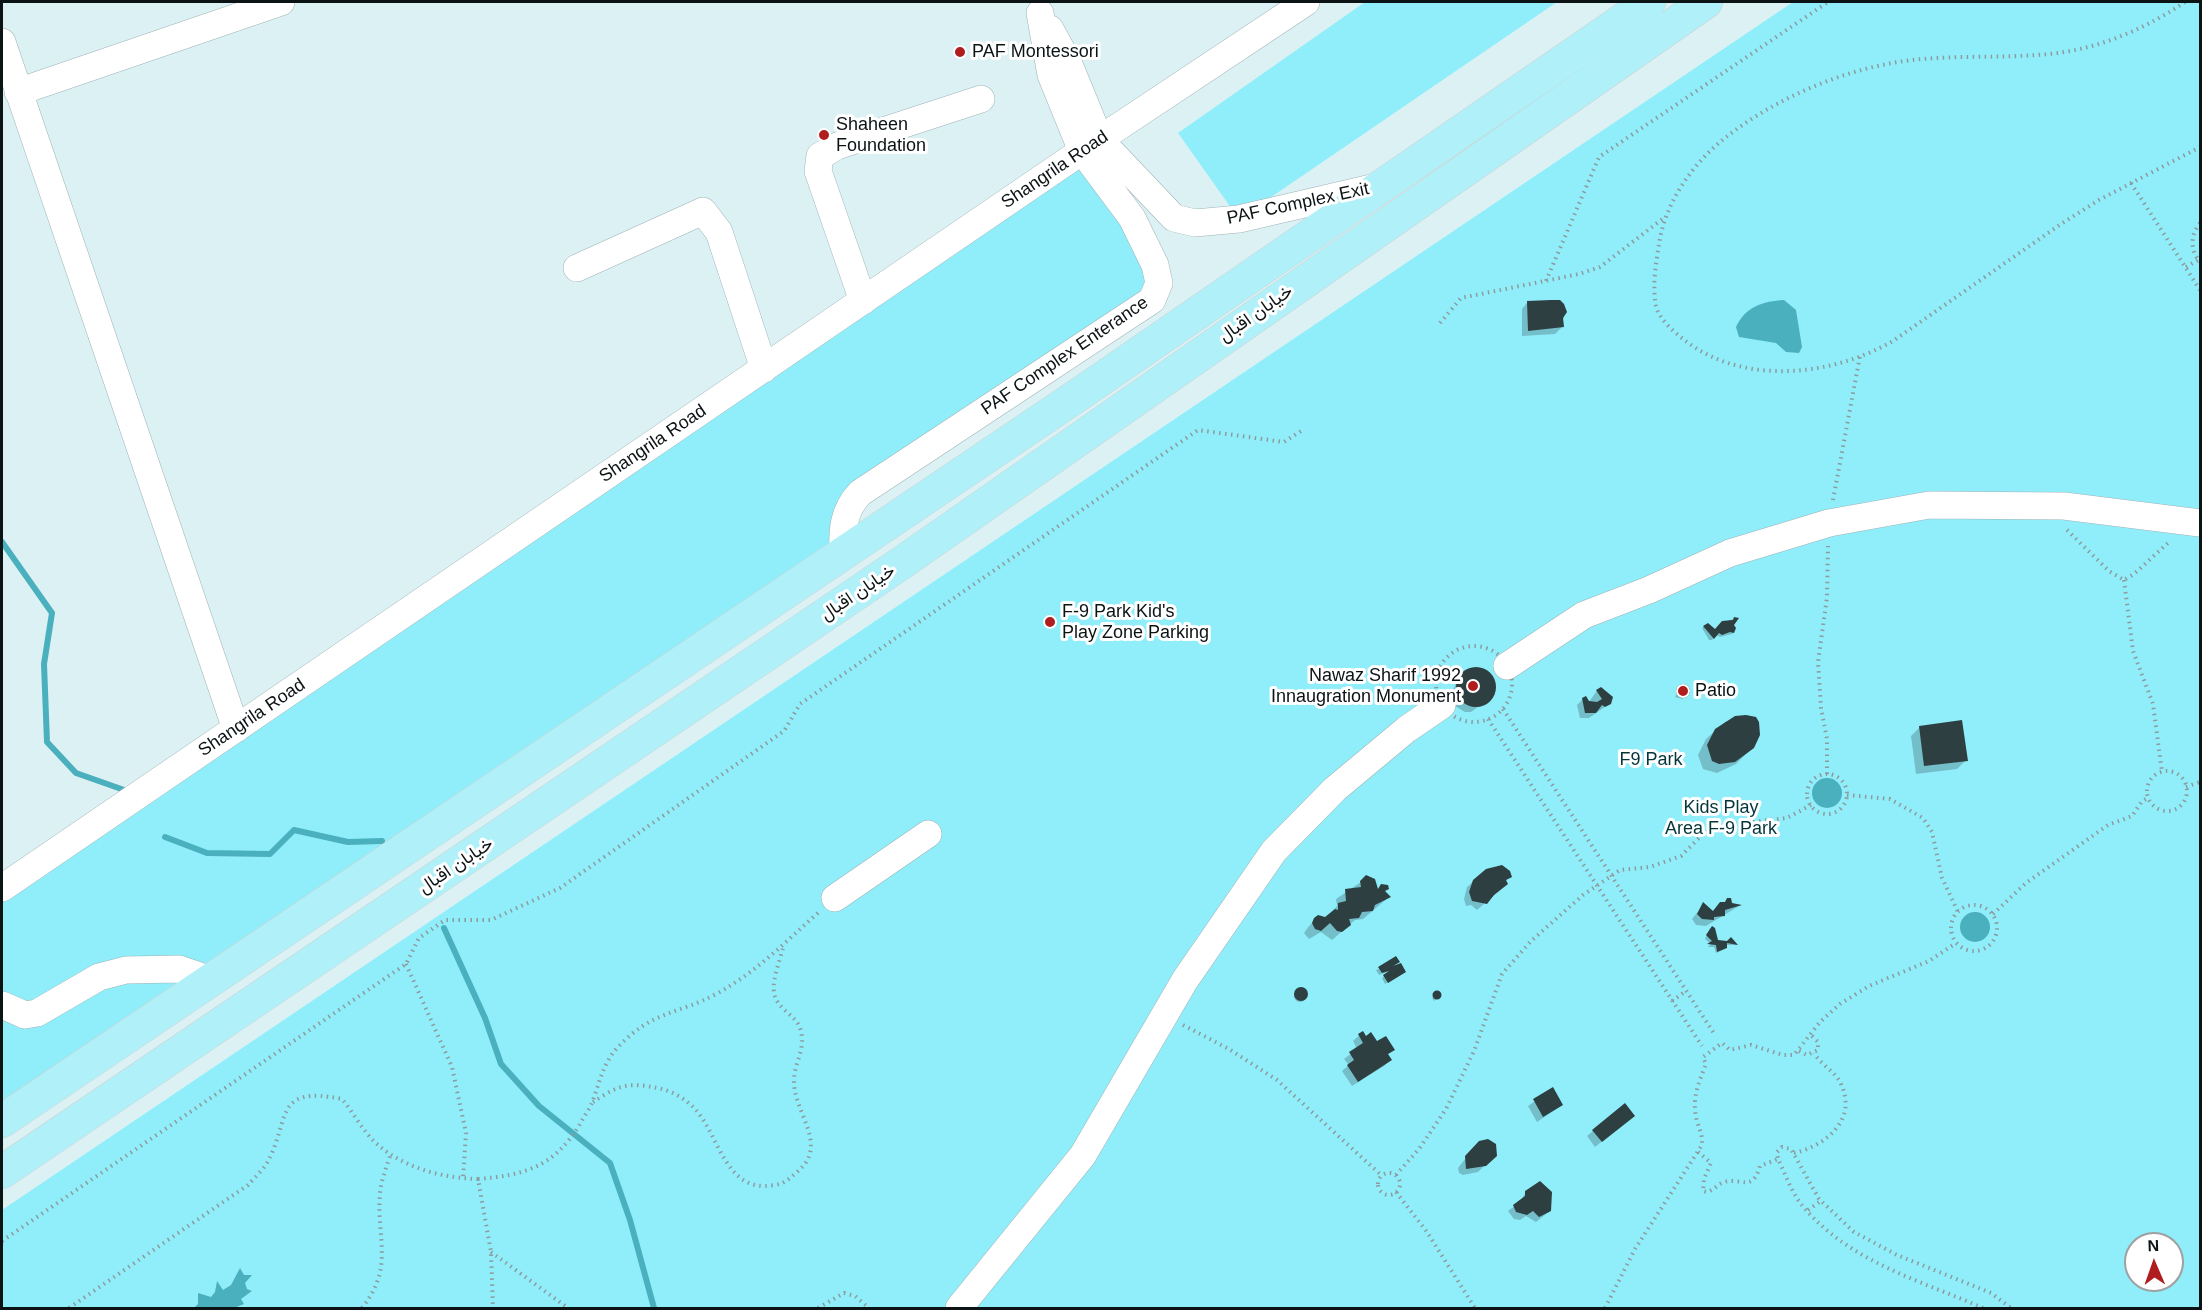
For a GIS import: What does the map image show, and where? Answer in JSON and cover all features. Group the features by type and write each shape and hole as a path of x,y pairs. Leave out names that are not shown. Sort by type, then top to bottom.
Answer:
{"main road":[{"name":"خیابان اقبال","path":"2,1121 843,554 1649,2"},
{"name":"خیابان اقبال","path":"2,1172 891,571 1707,2"}],"street":[{"path":"18,92 281,2"},
{"name":"Shangrila Road","path":"2,888 1306,2"},
{"name":"PAF Complex Enterance","path":"843,554 842,529 849,504 860,493 1152,300 1159,284 1155,265 1132,218 1051,75 1038,7"},
{"path":"2,42 236,729"},
{"path":"863,301 818,171 820,156 837,146 981,99"},
{"name":"PAF Complex Exit","path":"1091,146 1174,218 1195,223 1277,212 1386,184"},
{"path":"577,268 703,211 719,232 764,369"},
{"path":"1507,666 1584,615 1649,590 1730,553 1828,523 1929,505 2047,506 2194,522"},
{"path":"959,1308 1083,1155 1185,980 1274,850 1335,789 1407,729 1442,705"},
{"path":"835,898 928,834"},
{"path":"2,1005 25,1015 37,1013 99,977 126,970 179,969 211,980"}],"path":[{"path":"1546,280 1599,157 1828,2"},
{"path":"2185,2 2133,32 2086,47 2050,54 1940,58 1899,62 1808,90 1725,138 1705,156 1690,175 1665,216 1658,252 1656,308 1676,333 1701,352 1737,365 1769,371 1809,369 1860,356 1893,341 2061,224 2131,183 2200,147"},
{"path":"2131,183 2200,290"},
{"path":"1440,323 1461,298 1600,267 1665,216"},
{"path":"2186,267 2199,261 2192,243 2200,223"},
{"path":"1827,774 1827,739 1821,708 1818,662 1827,597 1828,523 1860,356"},
{"path":"2,1241 406,964 419,938 446,920 490,920 560,888 784,731 800,704 1198,429 1284,442 1301,431"},
{"path":"2047,506 2093,558 2109,572 2124,580"},
{"path":"2124,580 2194,522"},
{"path":"2124,580 2133,651 2153,704 2162,772"},
{"path":"1470,646 1492,651 1507,666 1512,688 1503,709 1488,719 1475,722 1462,720 1451,715 1442,705 1437,695 1437,673 1442,662 1460,648 1470,646"},
{"path":"1503,709 1715,1035"},
{"path":"1488,719 1702,1046"},
{"path":"2162,772 2174,773 2186,787 2181,805 2169,811 2156,808 2148,798 2147,791 2151,779 2162,772"},
{"path":"1827,774 1844,783 1847,795 1841,808 1822,813 1811,806 1807,794 1811,782 1827,774"},
{"path":"2186,787 2200,782"},
{"path":"1847,795 1890,799 1923,818 1932,832 1942,878 1958,912"},
{"path":"1993,914 2026,883 2108,825 2132,816 2142,801 2148,798"},
{"path":"1396,1175 1419,1149 1446,1109 1474,1052 1502,974 1531,942 1596,884 1620,870 1650,867 1681,856 1707,832 1724,824 1776,820 1811,806"},
{"path":"69,1308 248,1185 266,1164 283,1114 298,1098 319,1094 342,1099 376,1143 425,1171 450,1178 478,1179 526,1172 543,1165 563,1149 576,1130 592,1102 600,1074 615,1050 634,1032 651,1019 714,995 783,948 835,898"},
{"path":"1976,904 1983,906 1993,914 1998,931 1991,944 1977,951 1962,948 1956,943 1951,928 1958,912 1968,905 1976,904"},
{"path":"1605,1308 1635,1249 1702,1145 1703,1136 1696,1115 1695,1101 1696,1087 1706,1064 1703,1057 1722,1043 1730,1050 1751,1045 1790,1056 1799,1051 1810,1034 1831,1011 1853,996 1887,978 1929,961 1956,943"},
{"path":"592,1102 621,1087 639,1084 662,1088 683,1099 697,1110 728,1167 738,1176 751,1184 764,1187 783,1184 810,1157 812,1138 797,1100 794,1084 795,1069 803,1045 802,1034 799,1024 780,1006 773,992 783,948"},
{"path":"406,964 452,1067 466,1133 463,1179"},
{"path":"1672,1000 1686,991"},
{"path":"1165,1013 1253,1063 1277,1080 1382,1175"},
{"path":"1799,1051 1807,1055 1814,1053 1819,1046 1810,1034"},
{"path":"1794,1153 1807,1150 1833,1134 1844,1117 1842,1085 1814,1053"},
{"path":"1983,1308 1867,1258 1831,1235 1797,1197 1778,1159 1778,1152 1782,1147 1789,1148 1821,1201 1836,1217 1867,1240 1991,1293 2011,1308"},
{"path":"1698,1152 1711,1163 1702,1185 1703,1191 1707,1192 1724,1182 1748,1183 1755,1178 1760,1166 1778,1159"},
{"path":"362,1308 371,1298 383,1263 380,1191 391,1153"},
{"path":"1396,1175 1387,1173 1382,1175 1378,1182 1385,1194 1396,1192"},
{"path":"1396,1175 1400,1183 1396,1192"},
{"path":"478,1179 491,1252 493,1308"},
{"path":"1396,1192 1427,1232 1475,1308"},
{"path":"1808,1210 1821,1201"},
{"path":"491,1252 568,1308"},
{"path":"818,1308 844,1293 855,1296 869,1308"}],"green space":[{"path":"1365,2 1557,2 1239,219 1178,133"},
{"name":"F9 Park","path":"1793,2 2200,2 2200,1308 2,1308 2,1210"},
{"path":"1082,151 1159,283 860,493 843,554 2,1121 2,888"}],"shaded area":[{"path":"1784,300 1796,310 1802,347 1799,353 1786,352 1776,343 1739,337 1736,327 1744,314 1756,306"},
{"path":"1827,778 1837,783 1842,793 1837,803 1827,808 1817,803 1812,793 1817,783"},
{"path":"1975,912 1981,913 1989,921 1989,933 1981,941 1975,942 1969,941 1961,933 1960,927 1961,921 1969,913"},
{"path":"240,1268 244,1275 252,1275 245,1283 247,1289 252,1291 241,1299 244,1304 234,1308 194,1308 198,1304 198,1293 211,1297 215,1292 217,1281 223,1290 231,1285"}],"building":[{"path":"1560,300 1567,312 1563,318 1564,327 1528,331 1527,301"},
{"path":"1734,617 1739,618 1734,625 1736,628 1734,633 1722,635 1719,633 1714,639 1703,626 1708,623 1715,629 1722,621 1733,620"},
{"path":"1476,667 1484,668 1490,673 1495,679 1495,695 1490,701 1484,706 1476,707 1468,706 1462,701 1457,695 1456,687 1457,679 1462,673 1468,668"},
{"name":"Patio","path":"1683,684 1688,686 1690,691 1688,696 1683,698 1678,696 1676,691 1678,686"},
{"path":"1601,687 1613,697 1611,704 1605,707 1602,705 1596,713 1585,713 1582,698 1586,696 1589,701 1597,702 1602,699 1596,690"},
{"path":"1735,716 1756,717 1759,722 1760,735 1754,748 1735,762 1719,764 1712,761 1707,745 1715,729"},
{"path":"1962,720 1968,761 1924,766 1919,726"},
{"path":"1502,865 1510,871 1512,877 1506,880 1508,884 1487,904 1472,901 1469,892 1473,880 1486,869"},
{"path":"1366,875 1375,879 1378,889 1381,884 1388,885 1389,889 1385,891 1391,897 1375,905 1373,911 1362,912 1359,918 1349,919 1351,925 1342,932 1337,931 1330,923 1321,931 1315,929 1312,923 1314,918 1318,915 1325,917 1335,909 1338,910 1338,903 1346,901 1345,889 1361,887 1360,881"},
{"path":"1727,898 1731,898 1732,903 1742,905 1725,910 1725,916 1714,917 1714,920 1702,919 1697,914 1703,902 1713,911 1720,902 1725,902"},
{"path":"1712,926 1715,928 1718,940 1727,941 1731,937 1738,945 1727,943 1727,948 1717,952 1716,945 1707,944 1712,941 1706,935"},
{"path":"1396,956 1400,962 1393,966 1401,963 1406,972 1388,983 1383,975 1389,971 1382,973 1378,967"},
{"path":"1301,987 1306,989 1308,994 1306,999 1301,1001 1296,999 1294,994 1296,989"},
{"path":"1437,991 1441,995 1437,999 1433,995"},
{"path":"1363,1031 1366,1036 1371,1032 1377,1041 1386,1036 1395,1050 1388,1054 1392,1060 1358,1082 1347,1065 1354,1060 1349,1052 1363,1043 1358,1034"},
{"path":"1553,1087 1563,1105 1543,1117 1533,1099"},
{"path":"1625,1103 1635,1116 1602,1142 1592,1130"},
{"path":"1488,1139 1496,1144 1497,1156 1486,1166 1466,1169 1465,1156 1479,1141"},
{"path":"1540,1181 1552,1192 1551,1211 1539,1217 1533,1211 1527,1215 1516,1212 1513,1205 1525,1196 1525,1191"}],"waterway":[{"path":"2,542 52,613 44,664 47,742 76,773 127,791"},
{"path":"165,837 207,853 270,854 294,830 348,842 382,841"},
{"path":"444,928 485,1018 501,1064 539,1106 610,1163 630,1220 654,1308"}],"place":[{"name":"PAF Montessori","path":"960,52"},
{"name":"Shaheen Foundation","path":"824,135"},
{"name":"F-9 Park Kid's Play Zone Parking","path":"1050,622"},
{"name":"Nawaz Sharif 1992 Innaugration Monument","path":"1473,686"},
{"name":"Patio","path":"1683,691"}],"park label":[{"name":"Kids Play Area F-9 Park","path":"1721,818"}]}
